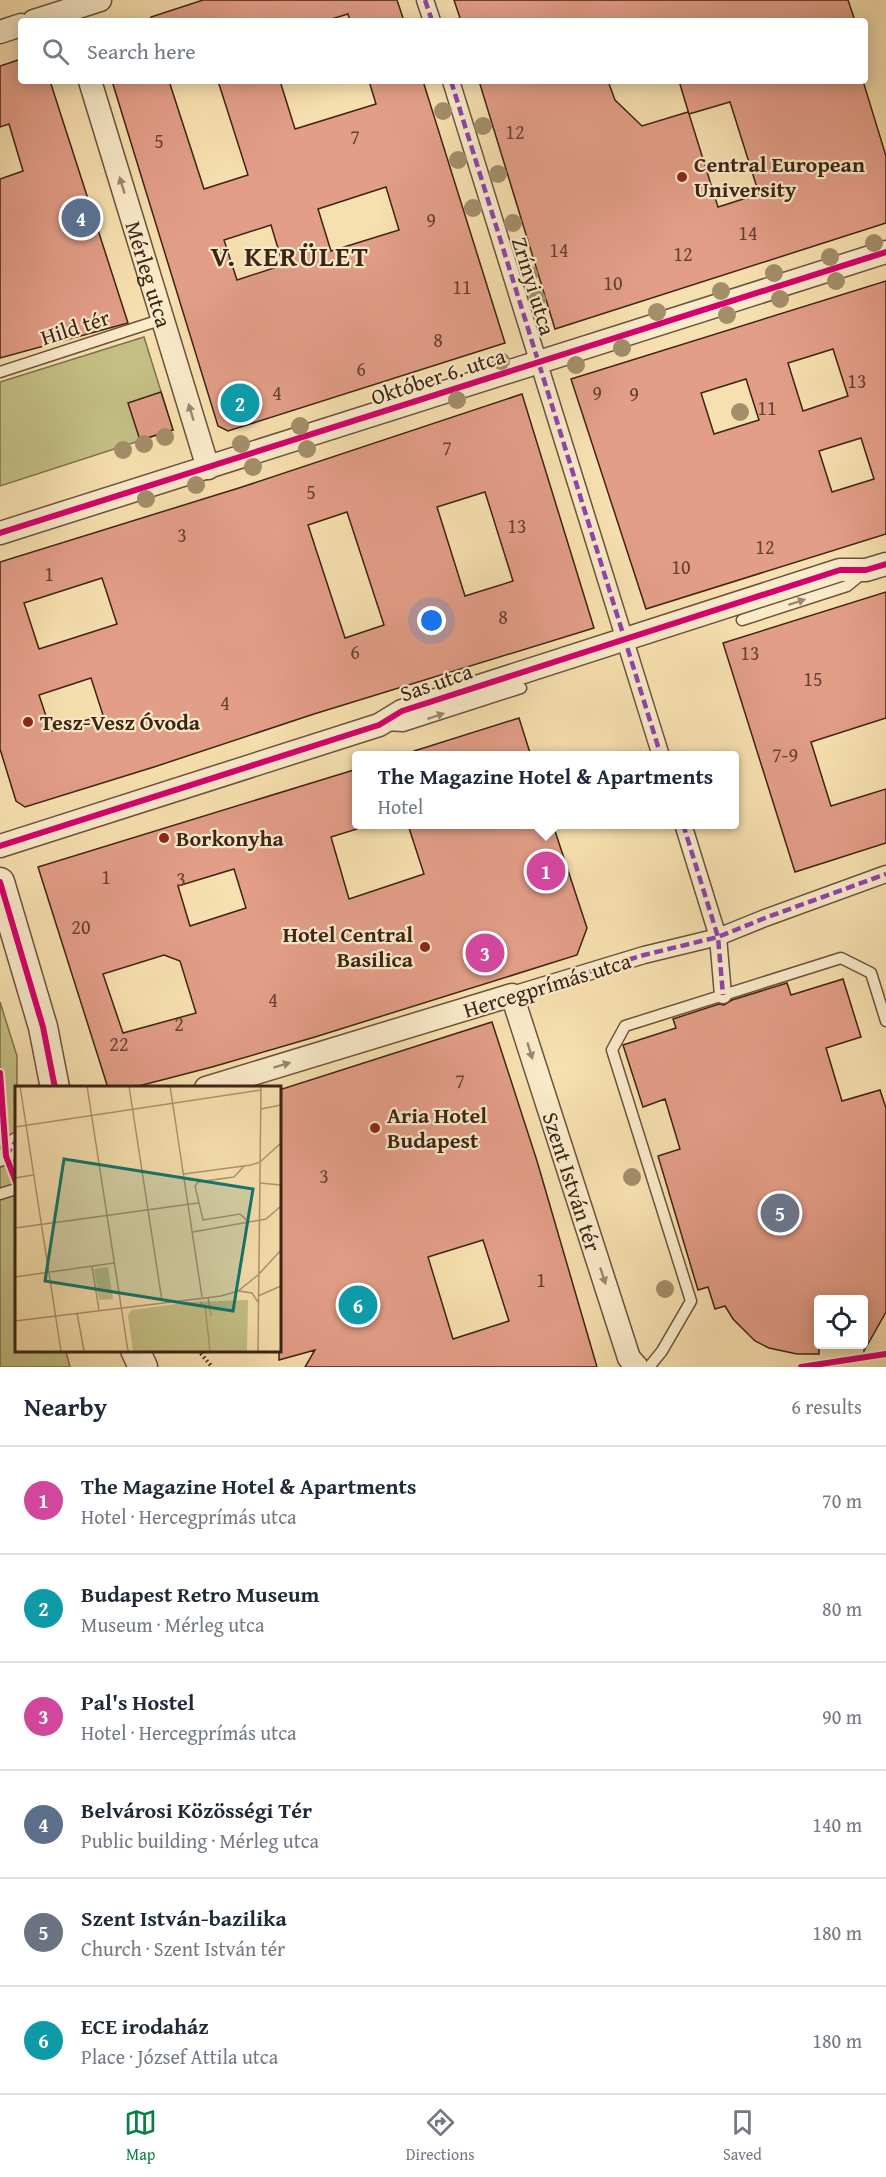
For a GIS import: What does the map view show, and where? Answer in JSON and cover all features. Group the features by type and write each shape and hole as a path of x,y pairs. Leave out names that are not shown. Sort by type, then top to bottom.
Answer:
{"street":[{"path":"43,18 100,0"},
{"path":"425,0 431,18"},
{"path":"0,32 18,26"},
{"name":"Mérleg utca","path":"91,84 208,468"},
{"name":"Zrínyi utca","path":"452,84 625,639"},
{"name":"Október 6. utca","path":"0,533 886,252"},
{"name":"Sas utca","path":"0,846 379,725 402,711 840,570 876,567"},
{"path":"625,639 659,751"},
{"path":"684,829 718,937 723,995"},
{"name":"Hercegprímás utca","path":"213,1086 644,955 718,937 886,874"},
{"path":"0,882 43,1027 55,1086"},
{"name":"Szent István tér","path":"512,995 629,1358 637,1367"},
{"path":"0,1158 6,1156 15,1142"},
{"path":"136,1352 143,1367"}],"lane":[{"name":"Hild tér","path":"0,372 163,319"},
{"path":"742,620 847,586 876,567"},
{"path":"379,725 403,726 521,688"},
{"path":"649,1367 662,1351 691,1301 612,1050 625,1026 841,958 871,973 886,1021"},
{"path":"0,1194 15,1189"}],"path":[{"path":"200,1352 212,1367"}],"shaded area":[{"path":"144,337 173,430 0,486 0,382"},
{"path":"0,1002 17,1056 15,1352 66,1352 70,1367 0,1367"}],"building":[{"path":"203,0 397,0 403,18 349,18 348,14 335,18 151,17"},
{"path":"454,0 848,0 854,18 460,18"},
{"path":"18,60 18,84 51,84 128,323 0,358 0,179 23,171 9,124 0,127 0,66"},
{"path":"113,84 170,84 204,189 248,175 219,84 281,84 295,129 376,104 370,84 424,84 505,343 228,431 218,426","holes":["386,187 399,230 331,251 318,209","271,225 283,265 237,280 224,240"]},
{"path":"480,84 609,84 615,100 642,126 688,112 689,114 680,84 864,84 886,156 886,223 555,329","holes":["730,102 759,194 718,207 689,114"]},
{"path":"886,281 886,534 646,609 571,379","holes":["833,349 848,396 803,411 788,363","746,379 759,420 714,434 701,393","861,438 874,479 832,492 819,451"]},
{"path":"161,392 173,430 140,440 128,403"},
{"path":"522,394 594,628 314,714 25,807 16,801 0,749 0,562 242,487","holes":["485,492 513,581 465,596 437,507","347,512 384,625 345,638 308,525","102,578 117,624 39,649 24,603","91,678 103,715 51,731 39,695"]},
{"path":"886,592 886,718 811,742 831,806 886,789 886,843 795,872 723,643"},
{"path":"519,718 529,751 414,751"},
{"path":"352,771 352,829 357,829 331,837 349,899 424,874 409,829 554,829 587,928 577,955 212,1067 139,1086 107,1086 38,867","holes":["234,869 246,908 190,926 178,886","164,955 180,961 196,1013 123,1033 103,974"]},
{"path":"843,979 861,1037 826,1048 842,1101 880,1090 886,1108 886,1312 868,1344 868,1295 814,1295 814,1349 819,1349 819,1354 797,1354 769,1348 755,1341 733,1319 725,1306 715,1309 708,1287 698,1290 658,1156 680,1149 665,1099 643,1107 623,1045 676,1028 673,1019 719,1004 724,1005 732,1000 787,983 791,995"},
{"path":"492,1022 537,1161 597,1367 305,1367 315,1350 279,1360 280,1090","holes":["483,1240 509,1321 453,1339 428,1257"]}],"marked path":[{"path":"425,0 431,18"},
{"path":"452,84 659,751"},
{"path":"685,829 718,937 723,995"},
{"path":"512,995 644,955 718,937 886,874"},
{"path":"6,1156 15,1142"}],"cycle path":[{"path":"0,533 886,252"},
{"path":"0,846 379,725 402,711 840,570 866,570 886,564"},
{"path":"0,882 43,1027 55,1086"},
{"path":"0,1073 6,1156 15,1179"},
{"path":"801,1367 886,1354"}],"place":[{"name":"Central European University","path":"682,177"},
{"name":"Belvárosi Közösségi Tér","path":"81,218"},
{"name":"Budapest Retro Museum","path":"240,403"},
{"name":"Tesz-Vesz Óvoda","path":"28,722"},
{"name":"Borkonyha","path":"164,838"},
{"name":"The Magazine Hotel & Apartments","path":"546,871"},
{"name":"Hotel Central Basilica","path":"425,947"},
{"name":"Pal's Hostel","path":"485,953"},
{"name":"Aria Hotel Budapest","path":"375,1128"},
{"name":"Szent István-bazilika","path":"780,1213"},
{"name":"ECE irodaház","path":"358,1305"}],"district":[{"name":"V. KERÜLET","path":"290,255"}]}
